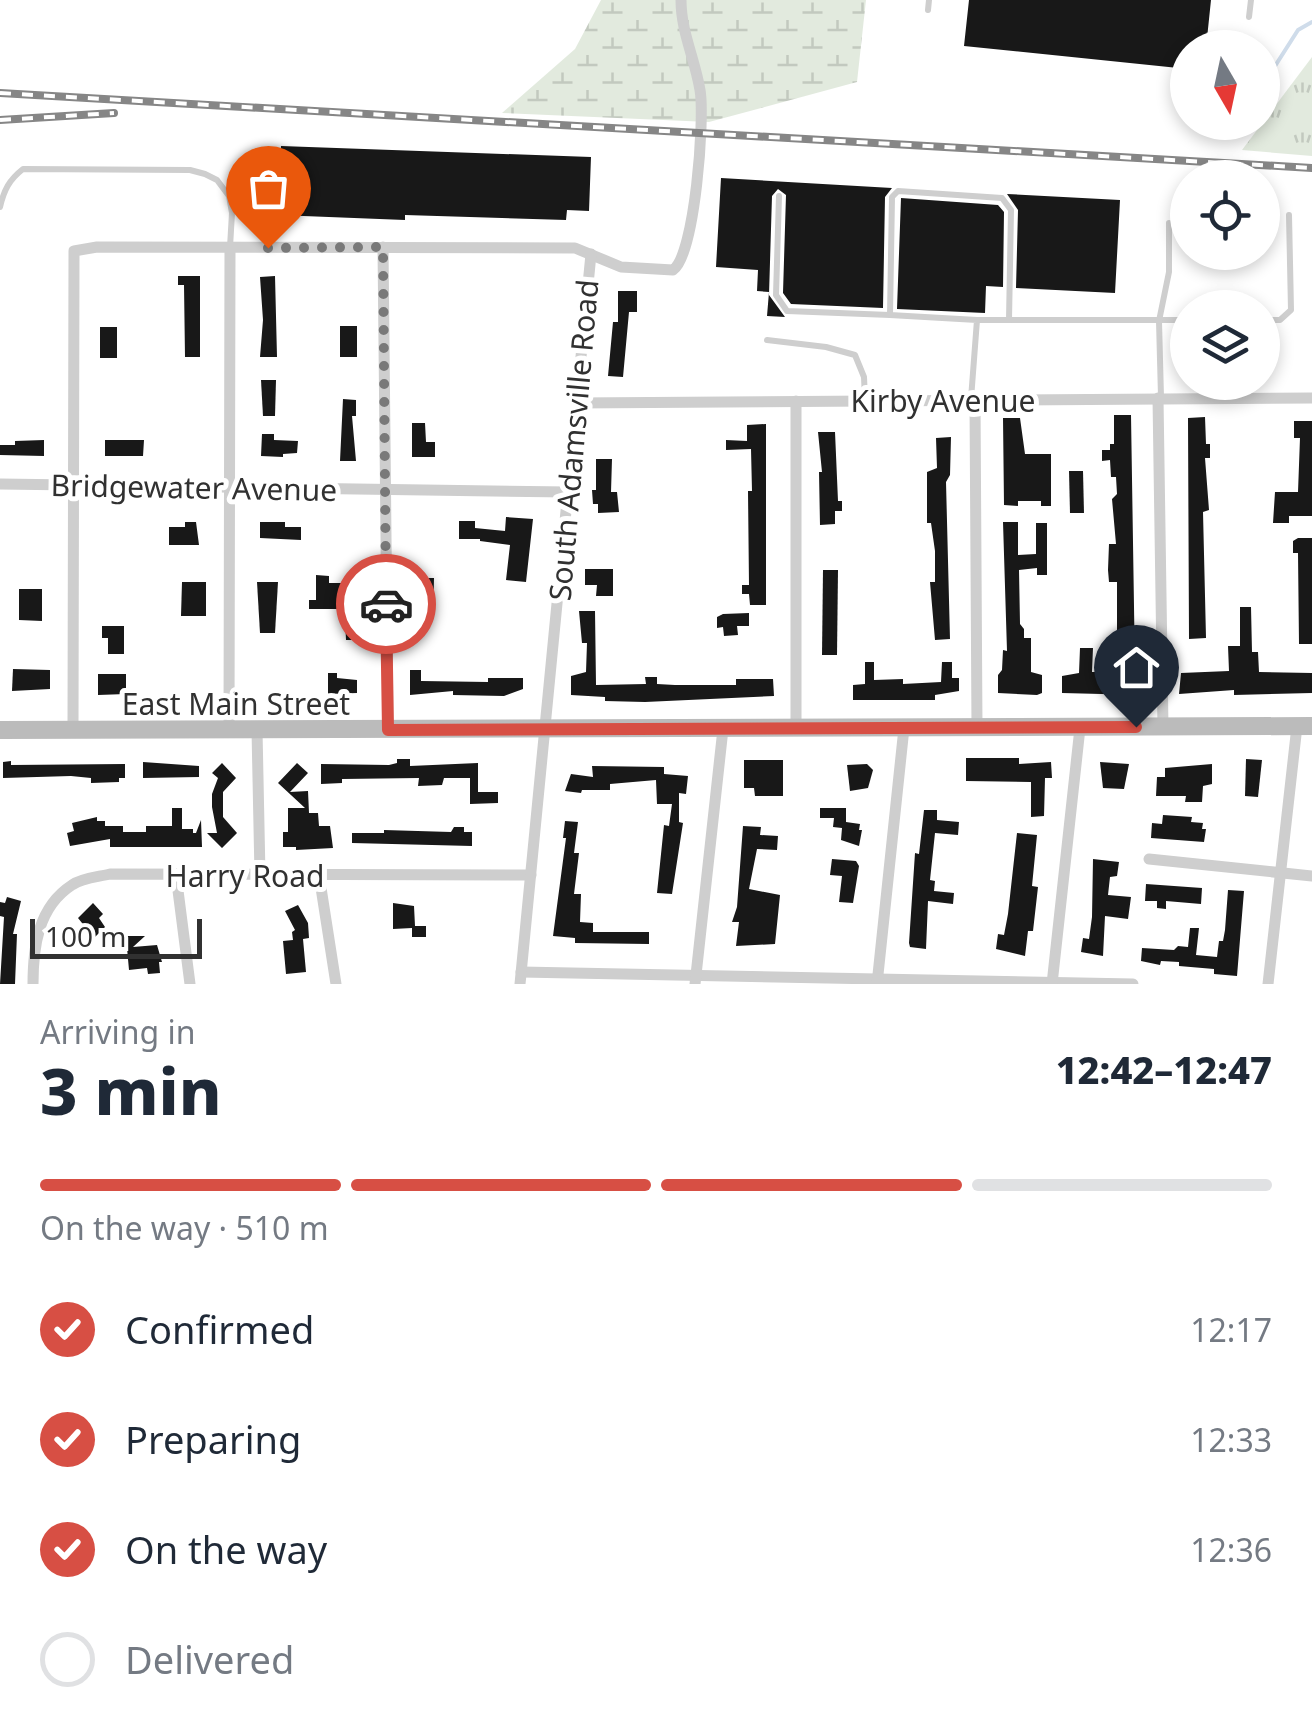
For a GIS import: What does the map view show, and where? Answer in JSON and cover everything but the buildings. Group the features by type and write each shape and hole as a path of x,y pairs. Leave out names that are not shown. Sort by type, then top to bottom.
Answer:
{"street":[{"name":"South Adamsville Road","path":"521,978 591,254 620,267 664,272 680,265 688,244 701,136 700,92 681,20 682,0"},
{"path":"73,730 74,251 97,246 575,248 591,254"},
{"path":"383,247 388,730"},
{"path":"229,729 230,248"},
{"path":"1160,398 1163,727"},
{"name":"Kirby Avenue","path":"575,403 1312,398"},
{"path":"796,401 796,729"},
{"path":"973,401 977,728"},
{"name":"Bridgewater Avenue","path":"0,484 568,492"},
{"path":"1268,984 1280,872 1304,726"},
{"name":"East Main Street","path":"0,730 1304,726"},
{"path":"878,982 904,728"},
{"path":"1052,982 1080,728"},
{"path":"695,979 723,729"},
{"path":"257,730 260,875"},
{"path":"1149,859 1312,876"},
{"name":"Harry Road","path":"32,984 34,945 48,911 75,883 110,874 530,875"},
{"path":"176,875 190,984"},
{"path":"319,875 336,984"},
{"path":"521,978 1133,984"}],"lane":[{"path":"928,10 929,0"},
{"path":"1249,17 1251,0"},
{"path":"0,207 11,179 23,169 190,170 218,180 226,190 232,213 230,248"},
{"path":"890,316 892,197 898,192 1002,198 1011,210 1009,320"},
{"path":"779,196 776,295 787,311 977,320 1170,320"},
{"path":"1280,320 1291,310 1290,216"},
{"path":"1160,398 1159,320 1169,272 1169,223"},
{"path":"973,401 977,320"},
{"path":"768,340 855,355 864,377 865,401"}],"green space":[{"path":"601,0 866,0 857,82 709,122 502,113 575,49"},
{"path":"1312,57 1312,156 1242,150 1250,140 1280,140 1280,100"}],"waterway":[{"path":"1280,58 1298,30 1312,22"}],"railway":[{"path":"0,93 1312,168"},
{"path":"0,120 114,113"}],"way so far":[{"path":"268,248 383,247 386,604"}],"route":[{"path":"386,604 388,730 1136,727"}]}
